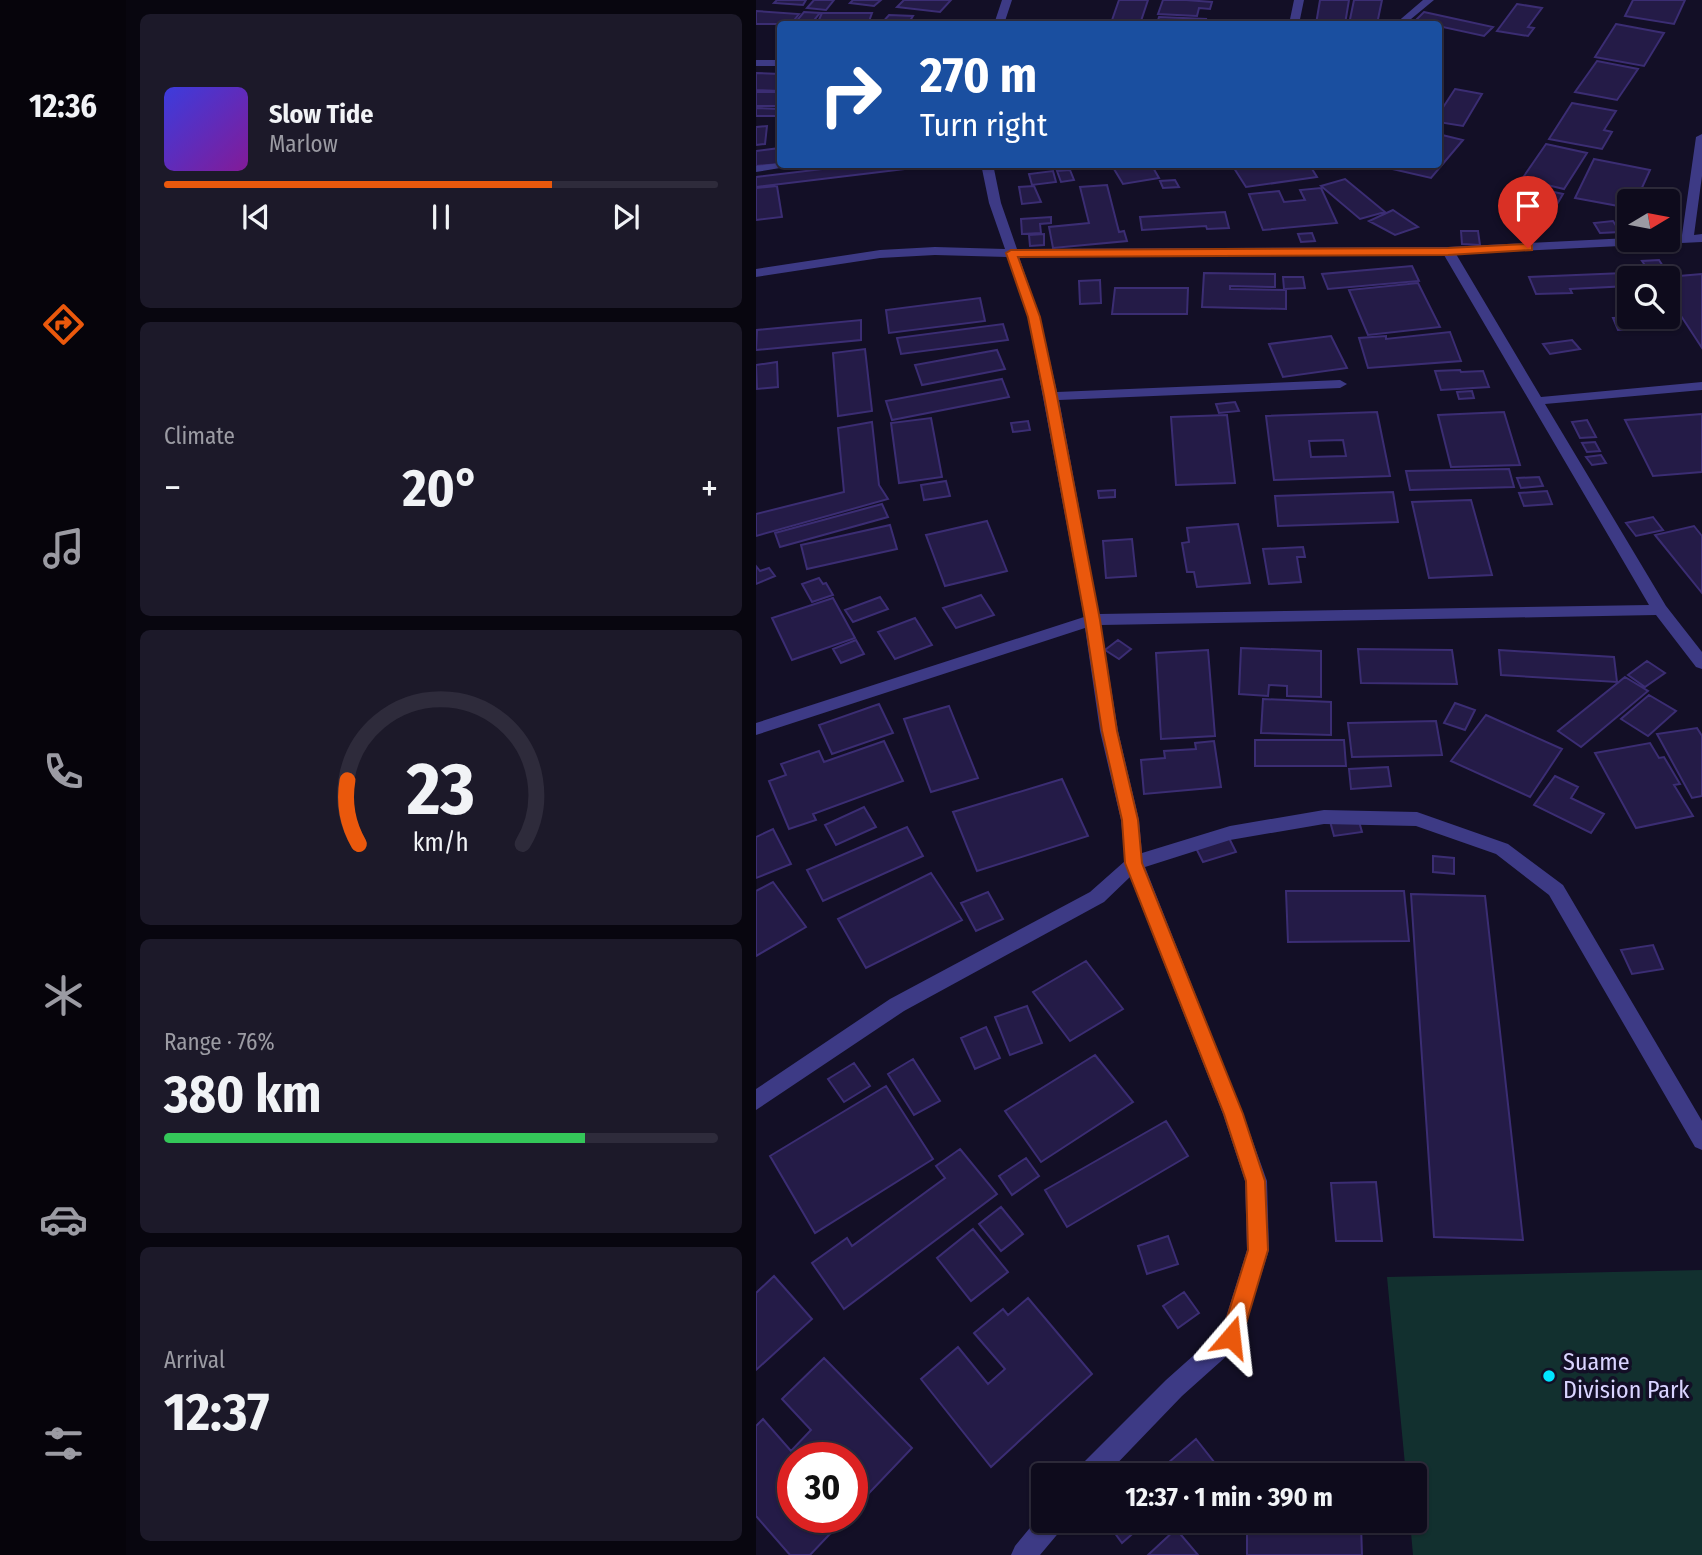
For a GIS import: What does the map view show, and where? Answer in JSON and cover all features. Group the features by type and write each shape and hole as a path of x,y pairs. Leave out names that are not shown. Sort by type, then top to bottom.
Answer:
{"street":[{"path":"1000,21 1006,0"},
{"path":"1295,21 1299,0"},
{"path":"1404,21 1429,0"},
{"path":"756,62 777,63"},
{"path":"1687,239 1702,137"},
{"path":"756,169 777,167"},
{"path":"988,168 995,203 1034,317 1051,396 1092,620 1109,731 1130,820 1134,863 1233,1114 1256,1181 1258,1250 1231,1337 1174,1388 1101,1463"},
{"path":"756,273 880,254 935,251 1448,251 1702,238"},
{"path":"1448,251 1660,610 1702,663"},
{"path":"1051,396 1340,384"},
{"path":"1538,401 1702,386"},
{"path":"756,729 1092,620 1660,610"},
{"path":"756,1101 897,1005 1097,897 1134,863 1230,833 1324,817 1417,819 1502,849 1556,890 1702,1140"},
{"path":"1024,1555 1042,1533"}],"green space":[{"name":"Suame Division Park","path":"1702,1270 1702,1555 1413,1555 1411,1533 1427,1533 1427,1463 1405,1463 1387,1277"}],"building":[{"path":"777,0 806,0 803,5 774,3"},
{"path":"814,0 834,0 826,10 807,8"},
{"path":"853,0 881,0 874,6 850,3"},
{"path":"904,0 951,0 940,12 897,7"},
{"path":"1119,0 1148,0 1141,21 1112,21"},
{"path":"1163,0 1212,2 1210,9 1199,8 1197,16 1158,14"},
{"path":"1320,0 1349,0 1346,21 1316,21"},
{"path":"1354,0 1382,0 1378,21 1350,21"},
{"path":"1633,0 1685,0 1674,24 1625,16"},
{"path":"1517,4 1542,8 1528,27 1534,28 1528,36 1497,31"},
{"path":"756,11 799,14 793,21 756,24"},
{"path":"804,12 820,13 813,21 796,21"},
{"path":"1424,12 1493,27 1484,36 1442,27 1442,21 1415,21"},
{"path":"822,13 872,13 869,21 818,21"},
{"path":"889,15 913,16 910,21 884,21"},
{"path":"1159,17 1206,19 1206,21 1158,21"},
{"path":"1616,24 1664,33 1644,66 1595,57"},
{"path":"1597,61 1638,69 1617,100 1575,92"},
{"path":"756,73 777,74 777,91 756,90"},
{"path":"1455,89 1482,94 1463,126 1442,123 1442,109"},
{"path":"756,92 777,92 777,106 756,106"},
{"path":"1572,103 1616,111 1604,130 1612,132 1602,149 1549,139"},
{"path":"756,108 777,109 777,116 756,116"},
{"path":"767,126 765,144 756,145 756,127"},
{"path":"1442,135 1463,140 1442,165"},
{"path":"1546,144 1587,153 1564,189 1522,179"},
{"path":"777,148 777,164 756,166 756,151"},
{"path":"1594,159 1650,170 1641,189 1617,189 1617,206 1575,198"},
{"path":"831,168 913,168 756,187 756,177"},
{"path":"1153,168 1159,178 1123,184 1114,169"},
{"path":"1234,168 1311,168 1317,177 1246,187"},
{"path":"1388,168 1439,168 1431,178"},
{"path":"1070,170 1074,180 1061,182 1057,171"},
{"path":"1053,171 1056,182 1032,185 1029,174"},
{"path":"1345,179 1385,212 1360,219 1321,186"},
{"path":"1175,180 1179,187 1163,188 1160,181"},
{"path":"1107,185 1119,232 1124,231 1127,241 1053,248 1049,227 1089,223 1080,187"},
{"path":"1522,185 1563,194 1545,225 1503,216"},
{"path":"777,186 782,217 756,220 756,188"},
{"path":"1034,186 1041,202 1022,204 1019,187"},
{"path":"1321,188 1337,223 1263,230 1249,194 1279,191 1284,202 1305,200 1300,190"},
{"path":"1393,210 1418,227 1395,235 1369,221"},
{"path":"1225,212 1229,228 1207,229 1206,226 1142,230 1140,217"},
{"path":"1051,217 1051,223 1040,224 1041,233 1022,234 1021,219"},
{"path":"1613,221 1617,232 1600,233 1594,223"},
{"path":"1461,231 1478,231 1480,245 1462,244"},
{"path":"1312,233 1315,241 1301,242 1298,234"},
{"path":"1044,234 1044,245 1030,246 1029,235"},
{"path":"1659,260 1663,266 1646,266 1642,261"},
{"path":"1412,266 1419,281 1328,289 1322,274"},
{"path":"1204,273 1275,274 1275,287 1230,286 1230,289 1286,290 1286,309 1202,307"},
{"path":"1617,273 1617,287 1570,289 1572,293 1536,294 1529,277"},
{"path":"1702,274 1702,348 1680,314 1680,276"},
{"path":"1283,277 1303,277 1305,288 1284,289"},
{"path":"1100,280 1101,303 1080,304 1079,281"},
{"path":"1418,283 1440,327 1368,335 1349,290"},
{"path":"1115,288 1188,288 1187,314 1112,314"},
{"path":"980,298 985,321 889,333 886,310"},
{"path":"861,320 861,340 756,350 757,330"},
{"path":"1003,324 1008,340 901,354 897,338"},
{"path":"1450,332 1461,361 1368,368 1359,338 1386,336 1386,339"},
{"path":"1331,336 1347,368 1283,377 1269,344"},
{"path":"1572,340 1580,349 1550,354 1543,344"},
{"path":"865,349 872,411 838,416 833,353"},
{"path":"997,350 1005,369 922,385 915,365"},
{"path":"777,362 778,387 757,389 756,365"},
{"path":"1435,371 1483,371 1489,387 1441,390"},
{"path":"1002,379 1009,397 892,420 886,401"},
{"path":"1472,391 1474,398 1459,399 1457,392"},
{"path":"1235,402 1239,411 1219,413 1216,404"},
{"path":"1377,412 1390,476 1274,480 1266,416","holes":["1343,440 1346,456 1311,457 1309,441"]},
{"path":"1504,412 1520,465 1451,467 1438,415"},
{"path":"1702,414 1702,472 1653,476 1625,420"},
{"path":"1227,415 1235,483 1176,485 1171,417"},
{"path":"931,418 942,477 899,483 891,423"},
{"path":"1587,420 1596,437 1580,438 1572,422"},
{"path":"1028,421 1030,430 1013,432 1011,423"},
{"path":"872,422 879,485 888,499 756,536 756,514 844,492 838,428"},
{"path":"1595,442 1600,451 1587,452 1582,443"},
{"path":"1601,455 1606,463 1592,465 1586,457"},
{"path":"1509,469 1514,487 1410,490 1406,471"},
{"path":"1539,477 1543,486 1521,488 1517,478"},
{"path":"946,481 950,496 924,500 921,485"},
{"path":"1115,490 1115,497 1099,498 1098,491"},
{"path":"1547,491 1552,504 1524,506 1519,493"},
{"path":"1393,492 1398,522 1278,526 1275,496"},
{"path":"1471,500 1492,575 1429,578 1412,502"},
{"path":"882,504 888,517 780,547 775,533"},
{"path":"1653,517 1663,530 1636,536 1626,523"},
{"path":"987,521 1007,571 945,586 926,535"},
{"path":"1238,524 1250,583 1197,587 1194,572 1187,572 1182,543 1189,542 1187,528"},
{"path":"890,525 897,549 807,569 801,545"},
{"path":"1694,526 1702,536 1702,593 1655,535"},
{"path":"1132,539 1136,576 1106,578 1103,541"},
{"path":"1303,547 1305,557 1297,557 1301,582 1269,584 1263,549"},
{"path":"756,566 760,571 769,568 775,576 756,584"},
{"path":"819,578 823,584 826,583 833,595 812,602 802,584"},
{"path":"981,595 994,615 956,628 943,608"},
{"path":"880,597 888,609 853,622 845,610"},
{"path":"833,598 855,638 792,660 772,618"},
{"path":"915,618 932,645 895,659 878,632"},
{"path":"856,640 864,654 841,663 833,649"},
{"path":"1118,640 1131,649 1119,659 1105,650"},
{"path":"1241,648 1321,651 1321,697 1287,696 1287,686 1269,685 1268,696 1239,694"},
{"path":"1358,649 1452,650 1457,684 1361,683"},
{"path":"1208,650 1215,736 1161,739 1156,653"},
{"path":"1499,650 1614,657 1617,682 1501,675"},
{"path":"1647,661 1665,673 1645,687 1628,675"},
{"path":"1625,677 1648,691 1581,747 1558,731"},
{"path":"1649,695 1676,711 1648,736 1621,719"},
{"path":"1263,699 1331,702 1331,735 1261,733"},
{"path":"1455,703 1475,710 1465,730 1444,723"},
{"path":"879,704 893,733 832,754 819,725"},
{"path":"949,706 978,778 931,792 904,719"},
{"path":"1486,715 1562,749 1530,797 1451,761"},
{"path":"1436,721 1442,755 1352,757 1348,723"},
{"path":"1697,728 1702,736 1702,796 1692,798 1657,734"},
{"path":"1255,740 1344,740 1346,766 1255,766"},
{"path":"884,741 903,781 813,814 816,820 789,829 769,781 786,775 781,764 819,751 824,762"},
{"path":"1214,741 1221,787 1144,794 1141,760 1165,758 1164,751 1196,749 1195,743"},
{"path":"1650,743 1659,758 1664,757 1680,784 1674,785 1693,816 1636,828 1595,753"},
{"path":"1388,767 1391,786 1351,789 1349,769"},
{"path":"1555,776 1578,787 1571,798 1604,814 1591,833 1534,805"},
{"path":"1062,779 1088,836 977,871 953,812"},
{"path":"864,807 876,827 836,845 825,825"},
{"path":"1358,818 1362,832 1334,836 1330,821"},
{"path":"907,827 923,856 823,901 807,870"},
{"path":"773,829 791,864 756,878 756,837"},
{"path":"1229,838 1236,852 1203,862 1196,848"},
{"path":"1433,856 1454,858 1454,874 1433,872"},
{"path":"931,873 962,920 866,968 838,919"},
{"path":"773,882 806,927 756,956 756,891"},
{"path":"1286,891 1404,891 1409,941 1288,942"},
{"path":"988,892 1003,919 976,931 961,903"},
{"path":"1411,894 1485,896 1523,1240 1434,1237"},
{"path":"1653,945 1663,969 1632,974 1621,950"},
{"path":"1086,961 1123,1009 1070,1041 1033,992"},
{"path":"1027,1006 1042,1043 1010,1055 995,1017"},
{"path":"986,1027 1000,1058 975,1069 961,1038"},
{"path":"1095,1055 1133,1102 1041,1162 1005,1111"},
{"path":"913,1059 940,1101 914,1115 888,1074"},
{"path":"854,1063 870,1086 844,1102 828,1079"},
{"path":"886,1086 933,1159 815,1233 770,1156"},
{"path":"1166,1121 1188,1156 1067,1227 1045,1190"},
{"path":"960,1149 997,1194 844,1309 812,1263 847,1238 852,1246 945,1178 936,1166"},
{"path":"1026,1158 1039,1176 1012,1195 999,1176"},
{"path":"1376,1182 1382,1241 1336,1241 1331,1183"},
{"path":"1001,1207 1023,1234 1001,1251 979,1224"},
{"path":"973,1229 1008,1272 971,1301 937,1258"},
{"path":"1168,1236 1178,1264 1147,1274 1138,1246"},
{"path":"774,1276 812,1319 756,1370 756,1293"},
{"path":"1184,1292 1199,1313 1178,1328 1163,1306"},
{"path":"1028,1298 1092,1374 991,1467 921,1379 958,1347 988,1384 1005,1369 974,1333 1003,1309 1008,1315"},
{"path":"824,1358 912,1448 868,1494 868,1442 800,1442 811,1430 782,1399"},
{"path":"763,1419 783,1442 777,1442 777,1533 831,1533 810,1555 790,1555 756,1516 756,1426"},
{"path":"1196,1439 1214,1462 1213,1463 1168,1463"},
{"path":"1115,1533 1133,1533 1122,1543"},
{"path":"1172,1533 1179,1533 1198,1555 1148,1555"},
{"path":"1247,1533 1361,1533 1362,1555 1247,1555"}],"place":[{"name":"Suame Division Park","path":"1549,1376"}],"route":[{"path":"1231,1337 1258,1250 1256,1181 1233,1114 1134,863 1130,820 1109,731 1092,620 1051,396 1034,317 1011,253 1448,251 1528,248"}]}
